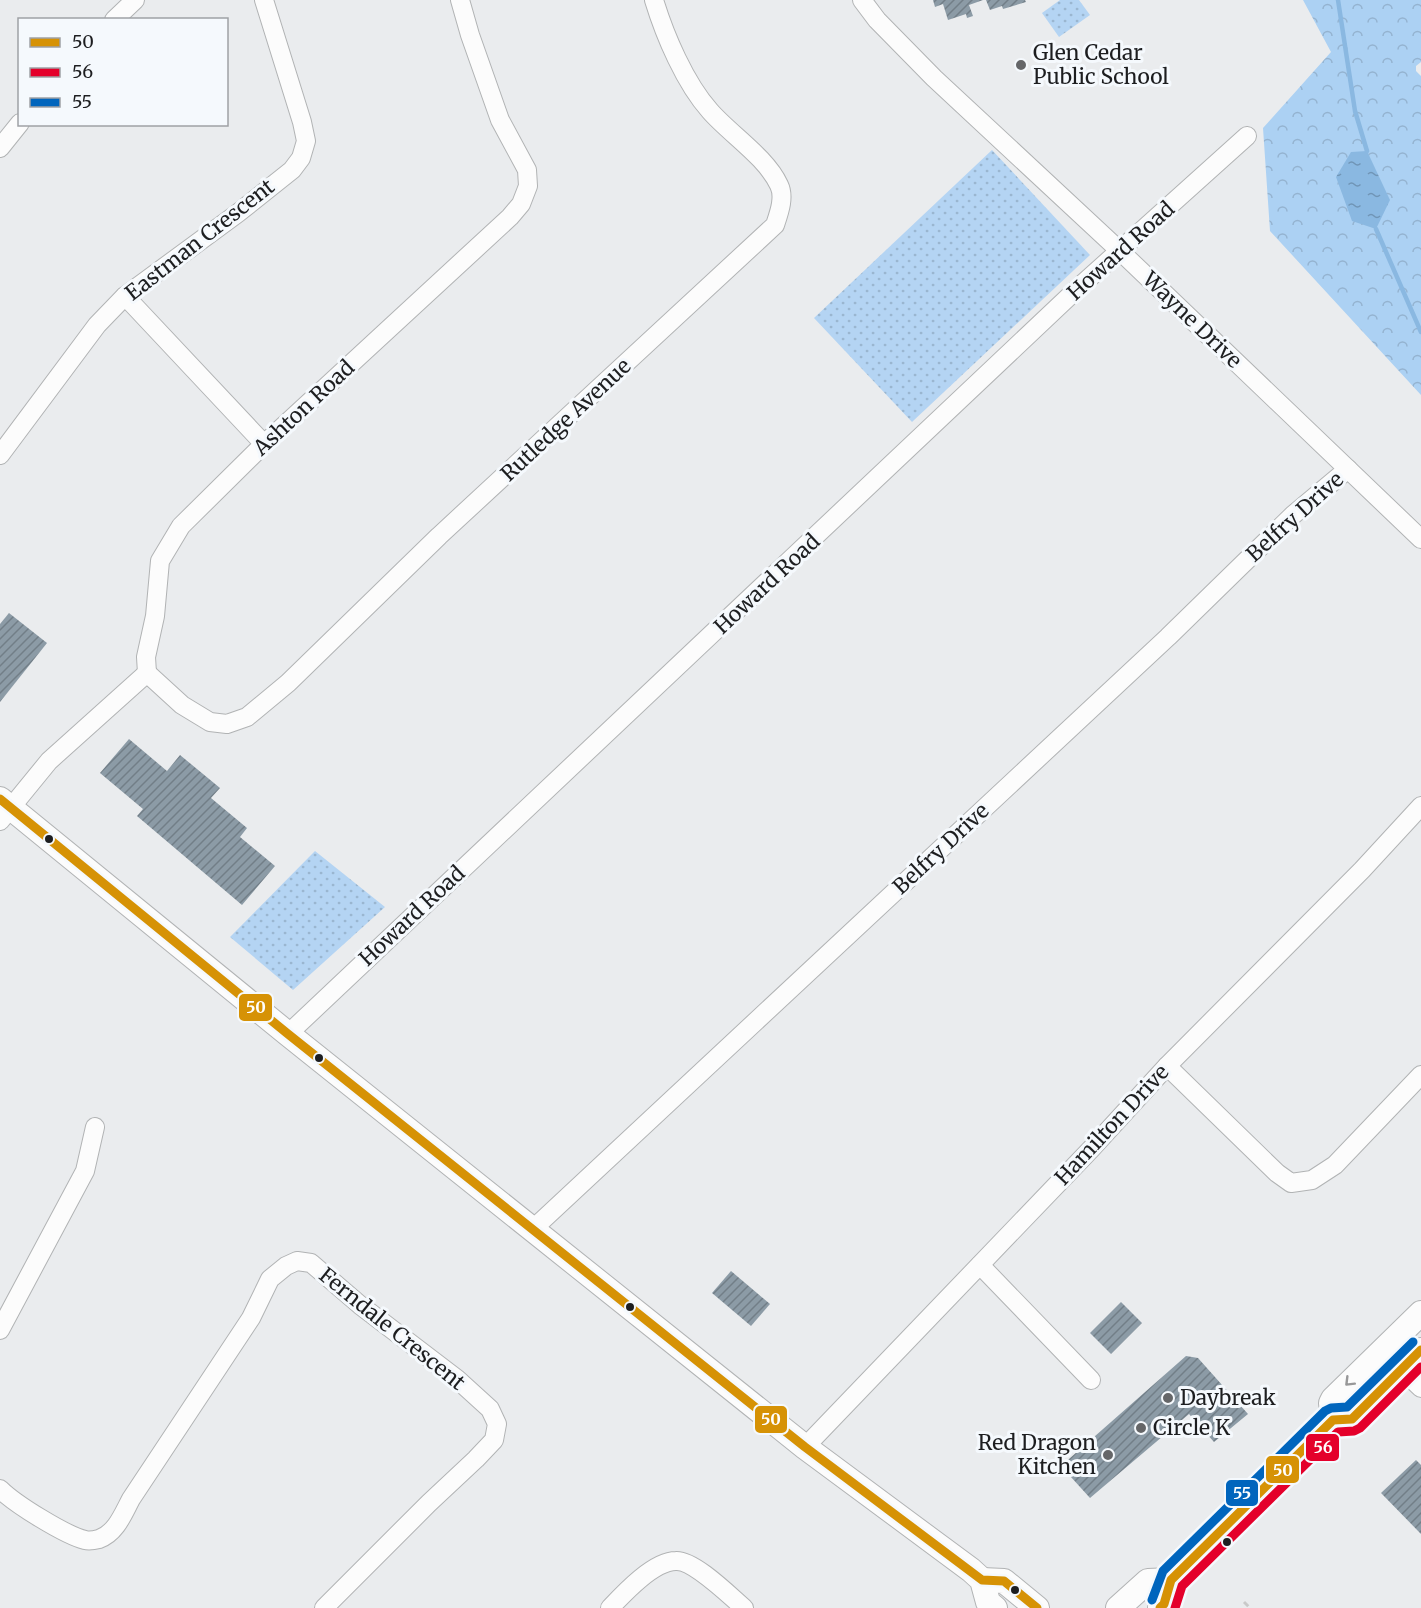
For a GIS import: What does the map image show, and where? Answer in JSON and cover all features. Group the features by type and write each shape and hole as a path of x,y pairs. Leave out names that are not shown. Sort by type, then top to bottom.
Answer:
{"main road":[{"path":"4,809 805,1447 982,1580 1004,1581 1038,1608"},
{"path":"1333,1420 1331,1400 1421,1313"},
{"path":"1160,1608 1164,1604 1171,1580 1333,1420 1352,1419 1415,1357"},
{"path":"982,1580 988,1602 995,1608"},
{"path":"1118,1608 1148,1581 1171,1580"}],"street":[{"path":"116,18 135,0"},
{"name":"Eastman Crescent","path":"0,455 98,325 125,296 238,213 292,170 301,158 306,141 302,122 264,0"},
{"name":"Ashton Road","path":"147,673 146,657 155,616 160,561 181,526 264,444 510,217 521,204 528,186 527,170 500,120 460,0"},
{"name":"Rutledge Avenue","path":"147,673 182,705 210,722 228,724 247,717 288,683 439,536 775,225 781,205 780,186 769,169 709,110 683,69 661,23 654,0"},
{"name":"Wayne Drive","path":"872,4 942,86 1120,251 1421,539"},
{"path":"0,148 18,126"},
{"name":"Howard Road","path":"288,1034 1120,251 1247,135"},
{"path":"125,296 264,444"},
{"name":"Belfry Drive","path":"533,1229 1159,645 1293,515 1348,469"},
{"path":"4,809 49,761 147,673"},
{"name":"Hamilton Drive","path":"805,1447 1167,1066 1362,870 1421,806"},
{"path":"1167,1066 1277,1173 1291,1183 1312,1180 1335,1166 1421,1075"},
{"path":"0,1330 86,1172 95,1127"},
{"name":"Ferndale Crescent","path":"0,1489 72,1535 87,1541 101,1538 117,1525 131,1499 251,1318 270,1279 286,1266 297,1261 311,1263 360,1305 457,1379 490,1409 497,1424 494,1440 324,1608"},
{"path":"980,1265 1091,1380"},
{"path":"1399,1334 1415,1357 1421,1388"},
{"path":"1381,1350 1415,1357"},
{"path":"610,1608 659,1564 678,1560 702,1572 744,1608"}],"path":[{"path":"1244,1602 1250,1608"}],"green space":[{"path":"1303,0 1421,0 1421,62 1416,66 1416,71 1421,76 1421,395 1270,231 1263,128 1331,52"}],"shaded area":[{"path":"1060,0 1079,0 1090,15 1059,37 1042,13"},
{"path":"992,150 1090,255 912,422 814,318"},
{"path":"315,851 385,907 293,990 230,937"}],"water":[{"path":"1367,151 1390,200 1376,229 1352,221 1336,177 1351,152"}],"building":[{"path":"933,0 983,0 969,5 973,16 967,18 966,14 948,20 943,4 935,7"},
{"path":"986,0 1025,0 1026,2 1003,9 1002,6 990,10"},
{"path":"9,613 47,643 0,702 0,624"},
{"path":"129,739 167,771 180,755 220,788 211,798 247,828 240,837 275,866 242,905 137,816 143,809 100,773"},
{"path":"731,1271 770,1304 751,1326 712,1293"},
{"path":"1121,1302 1142,1323 1111,1354 1090,1333"},
{"path":"1186,1356 1198,1358 1248,1414 1214,1442 1189,1414 1090,1498 1061,1466"},
{"path":"1416,1460 1421,1465 1421,1534 1381,1493"}],"waterway":[{"path":"1338,0 1355,111 1367,151"},
{"path":"1376,229 1421,332"}],"transit line":[{"name":"50","path":"0,799 288,1034 805,1447 982,1580 1004,1581 1037,1608"},
{"name":"55","path":"1152,1600 1163,1571 1325,1411 1331,1408 1347,1407 1413,1342"},
{"name":"50","path":"1160,1608 1164,1604 1171,1580 1333,1420 1352,1419 1421,1350"},
{"name":"56","path":"1175,1608 1182,1586 1338,1432 1354,1431 1360,1428 1421,1367"}],"place":[{"name":"Glen Cedar Public School","path":"1021,65"},
{"name":"Daybreak","path":"1168,1398"},
{"name":"Circle K","path":"1141,1428"},
{"name":"Red Dragon Kitchen","path":"1108,1455"}]}
